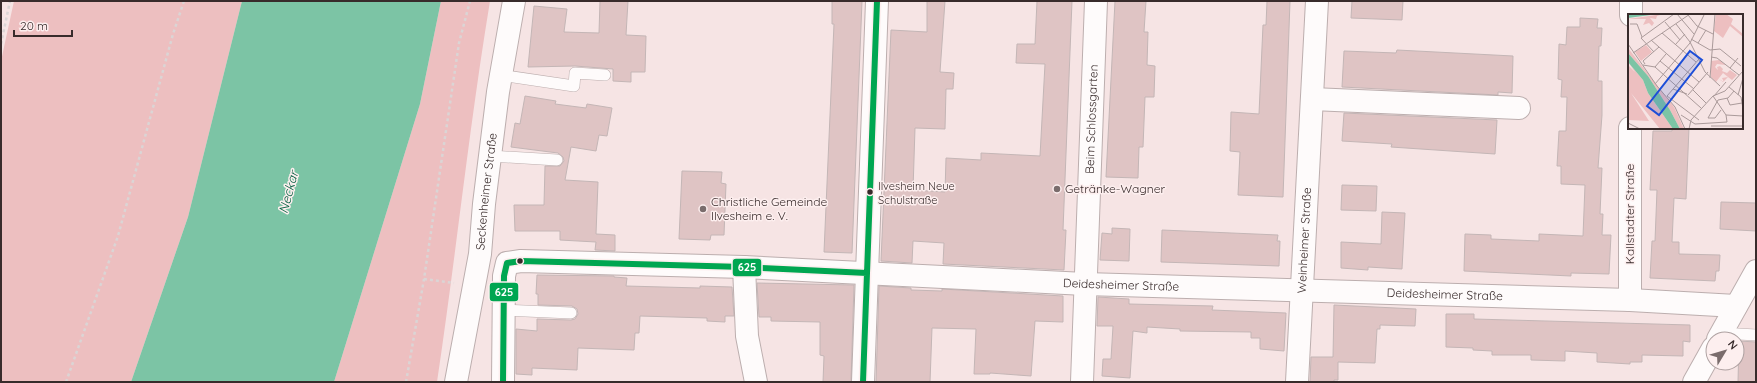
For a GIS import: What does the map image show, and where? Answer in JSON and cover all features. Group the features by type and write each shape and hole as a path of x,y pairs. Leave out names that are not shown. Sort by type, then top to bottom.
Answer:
{"street":[{"name":"Seckenheimer Straße","path":"456,382 480,254 500,75 514,1"},
{"path":"863,382 877,1"},
{"name":"Beim Schlossgarten","path":"1082,382 1096,1"},
{"name":"Weinheimer Straße","path":"1297,382 1317,1"},
{"path":"1631,1 1631,14"},
{"path":"1312,99 1519,108"},
{"name":"Kallstadter Straße","path":"1630,129 1630,300"},
{"name":"Deidesheimer Straße","path":"503,310 504,276 507,263 521,261 744,267 1085,284 1630,300 1736,306"},
{"path":"744,267 747,336 756,382"},
{"path":"1722,331 1756,271"},
{"path":"503,310 499,338 503,382"},
{"path":"1694,382 1705,362"}],"lane":[{"path":"500,75 574,86 575,73 604,75"},
{"path":"490,156 557,160"},
{"path":"503,310 571,313"},
{"path":"1745,336 1756,335"}],"path":[{"path":"1,44 10,1"},
{"path":"66,382 118,236 173,34 184,1"},
{"path":"406,382 424,279 459,43 470,1"},
{"path":"424,279 456,284"}],"shaded area":[{"path":"14,1 242,1 188,217 131,382 1,382 1,61"},
{"path":"441,1 490,1 437,382 334,382 420,104"}],"water":[{"name":"Neckar","path":"242,1 441,1 420,104 334,382 131,382 188,217"}],"building":[{"path":"600,1 628,1 626,35 646,36 645,72 631,72 631,82 613,81 613,69 575,66 528,67 534,6 567,9 564,32 599,33"},
{"path":"832,1 862,1 852,253 824,252 834,24 832,24"},
{"path":"927,1 945,1 940,72 954,73 953,89 946,89 945,129 915,128 913,190 945,192 946,158 981,160 981,153 1040,156 1045,64 1016,63 1017,44 1035,44 1037,1 1072,1 1063,230 1066,230 1064,270 943,264 944,243 913,241 912,263 881,261 891,30 927,32"},
{"path":"1115,1 1146,1 1144,32 1148,32 1147,65 1155,66 1154,97 1145,97 1143,147 1139,147 1138,178 1106,177"},
{"path":"1267,1 1290,1 1283,197 1238,195 1240,152 1230,151 1231,112 1259,114 1263,25 1266,25"},
{"path":"1352,1 1403,1 1402,20 1351,18"},
{"path":"1580,18 1598,19 1597,28 1602,28 1601,46 1599,46 1598,81 1602,81 1602,115 1598,168 1602,168 1600,214 1603,214 1602,235 1611,235 1609,274 1571,273 1571,276 1464,271 1465,234 1491,235 1491,239 1539,241 1539,234 1583,236 1585,185 1561,184 1561,166 1557,166 1559,131 1566,131 1567,97 1561,97 1562,80 1558,79 1559,44 1566,45 1567,27 1580,27"},
{"path":"1397,50 1513,56 1512,93 1498,92 1498,95 1342,87 1344,51 1396,53"},
{"path":"525,96 556,101 555,104 586,108 587,104 612,108 607,136 599,135 596,151 571,147 565,180 598,182 596,234 615,235 615,251 595,250 596,242 560,240 560,231 515,231 514,205 544,205 545,166 560,166 564,161 563,157 558,153 511,147 515,123 520,124"},
{"path":"1344,113 1497,120 1495,154 1391,147 1392,144 1342,141"},
{"path":"1672,129 1689,129 1686,199 1674,198 1672,242 1679,242 1679,254 1720,255 1719,271 1716,271 1715,281 1650,278 1652,241 1655,241 1657,190 1650,190 1653,131 1672,131"},
{"name":"Christliche Gemeinde Ilvesheim e. V.","path":"682,171 722,172 721,183 726,184 724,235 711,235 710,240 679,239"},
{"path":"1342,185 1377,186 1376,211 1341,210"},
{"path":"1721,202 1756,203 1756,231 1720,229"},
{"path":"1382,212 1405,213 1402,269 1368,267 1368,270 1341,268 1341,242 1381,244"},
{"path":"1112,228 1130,229 1129,261 1100,260 1102,233 1112,234"},
{"path":"1162,230 1278,235 1277,241 1280,241 1279,266 1161,262"},
{"path":"537,275 614,276 627,278 626,286 700,288 700,286 732,287 734,316 725,316 725,322 707,321 707,318 640,316 639,333 635,333 634,350 578,348 577,370 532,368 532,375 516,374 516,329 537,331 537,319 571,320 575,319 578,314 577,309 572,306 538,305 538,294 536,294"},
{"path":"757,283 854,285 851,382 823,382 824,356 820,355 820,322 771,321 771,317 759,317"},
{"path":"879,286 911,288 911,290 942,291 942,289 1063,296 1063,322 1035,321 1031,376 990,373 974,374 976,329 932,328 930,382 876,382"},
{"path":"1098,297 1129,299 1129,304 1213,306 1212,310 1286,313 1284,351 1260,349 1260,338 1251,338 1251,332 1180,331 1180,329 1147,327 1147,333 1133,331 1130,378 1102,376 1103,359 1111,359 1113,326 1097,326"},
{"path":"1334,305 1416,309 1415,326 1380,325 1380,329 1377,329 1375,363 1338,362 1338,380 1334,380 1334,382 1310,382 1311,357 1333,357"},
{"path":"1446,314 1474,314 1474,319 1690,325 1690,342 1683,341 1683,356 1642,355 1642,362 1630,362 1630,364 1597,362 1597,353 1565,351 1565,361 1531,360 1531,355 1492,355 1492,351 1473,350 1473,348 1446,347"},
{"path":"1745,341 1756,342 1756,382 1738,382 1738,371 1745,371"}],"transit line":[{"name":"625","path":"863,382 877,1"},
{"name":"625","path":"503,382 504,276 507,263 521,261 744,267 867,273"}],"place":[{"name":"Getränke-Wagner","path":"1057,189"},
{"name":"Ilvesheim Neue Schulstraße","path":"870,192"},
{"name":"Christliche Gemeinde Ilvesheim e. V.","path":"703,209"}]}
